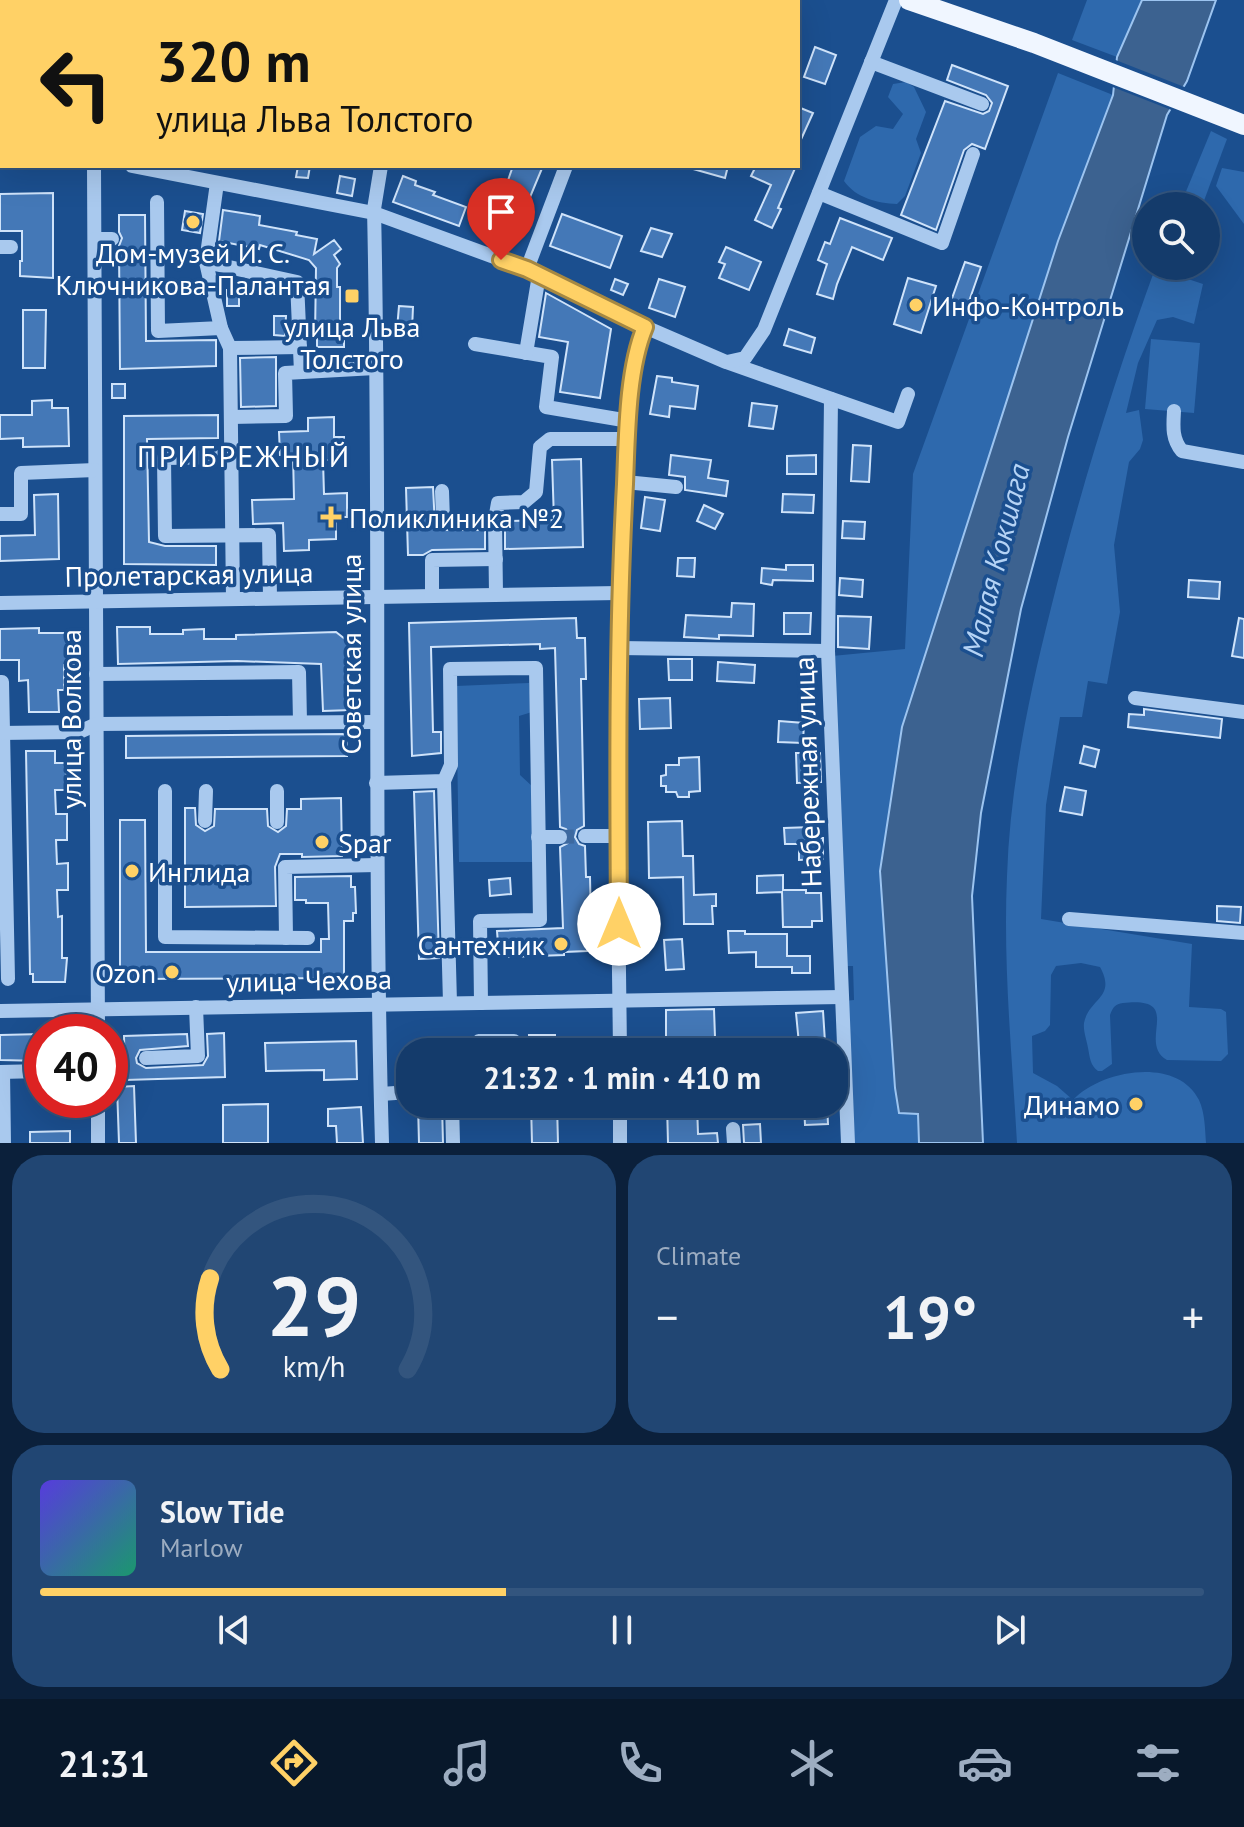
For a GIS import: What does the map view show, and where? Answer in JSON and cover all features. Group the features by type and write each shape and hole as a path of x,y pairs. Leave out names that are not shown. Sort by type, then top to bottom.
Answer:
{"main road":[{"path":"909,0 1034,43 1244,125"}],"street":[{"path":"726,362 745,358 764,330 896,0"},
{"path":"871,62 982,104"},
{"path":"819,193 942,243 973,154"},
{"name":"улица Волкова","path":"94,168 98,1014"},
{"path":"142,168 374,213 533,272 645,327 726,362 898,422 908,394"},
{"name":"Советская улица","path":"381,168 374,213 376,783 382,1143"},
{"path":"526,353 533,272 565,168"},
{"path":"217,183 206,262 221,328 230,348 233,599"},
{"path":"157,202 158,331 221,328"},
{"path":"95,239 112,239"},
{"path":"206,262 297,282 301,372"},
{"path":"620,1038 619,593 625,482 632,442 629,421 635,359 645,327"},
{"path":"475,344 552,357 546,407 629,421"},
{"path":"230,348 300,347"},
{"path":"231,417 286,416 285,373 375,368"},
{"name":"Набережная улица","path":"831,399 828,651 848,1143"},
{"path":"1174,411 1173,431 1182,451 1244,462"},
{"path":"496,594 495,520 498,503 524,502 536,492 540,447 550,439 632,442"},
{"path":"231,457 164,458 165,536 269,535 270,598"},
{"path":"0,514 21,514 21,473 95,470"},
{"path":"625,482 676,487"},
{"path":"442,491 443,520 495,520"},
{"path":"432,594 432,560 496,559"},
{"name":"Пролетарская улица","path":"0,603 619,593"},
{"path":"619,648 828,651"},
{"path":"450,1003 444,781 451,765 450,669 536,668 540,920 480,921 481,1003"},
{"path":"96,674 299,672 300,722"},
{"path":"0,682 8,979"},
{"path":"1135,698 1244,712"},
{"path":"2,733 79,732 97,724 376,722"},
{"path":"376,783 444,781"},
{"path":"165,791 165,937 308,938"},
{"path":"205,821 206,791"},
{"path":"277,791 277,822"},
{"path":"585,836 619,836"},
{"path":"538,837 560,837"},
{"path":"286,938 285,867 377,865"},
{"path":"1069,919 1244,933"},
{"name":"улица Чехова","path":"0,1011 842,997"},
{"path":"146,1058 198,1056 196,1007"},
{"path":"4,1143 2,1072 24,1071"},
{"path":"381,1094 396,1093"},
{"path":"98,1118 98,1143"},
{"path":"452,1118 453,1143"},
{"path":"620,1118 620,1143"}],"shaded area":[{"path":"1087,0 1142,0 1117,57 1072,40"},
{"path":"1058,73 1113,95 1058,241 902,727 880,871 895,1088 900,1113 918,1114 919,1143 851,1143 844,1001 854,1000 853,966 843,966 832,656 905,649 913,474"},
{"path":"906,82 914,87 926,112 916,139 921,153 905,196 897,204 875,201 855,192 844,181 860,137 876,126 893,129 903,114 888,97 893,84"},
{"path":"1211,131 1227,139 1207,192 1186,192"},
{"path":"1222,168 1244,172 1244,224 1216,186"},
{"path":"1151,280 1191,280 1203,284 1194,324 1173,317 1157,320 1138,363 1126,413 1139,410 1143,440 1129,462 1114,545 1120,612 1107,684 1088,681 1082,717 1060,717 1046,805 1041,919 1192,944 1189,1007 1226,1012 1228,1054 1221,1061 1167,1060 1156,1043 1157,1022 1152,1006 1123,1003 1115,1006 1110,1015 1112,1064 1098,1071 1091,1061 1084,1023 1104,992 1100,967 1081,963 1056,966 1051,975 1050,1025 1045,1031 1032,1036 1033,1073 1057,1086 1073,1100 1101,1081 1119,1075 1138,1072 1174,1077 1188,1086 1199,1100 1206,1143 1017,1143 1006,943 1009,842 1016,775 1051,608 1112,393"},
{"path":"1151,339 1200,343 1194,413 1145,409"},
{"path":"529,683 532,712 519,716 520,775 533,787 533,862 459,862 456,686"}],"water":[{"name":"Малая Кокшага","path":"1142,0 1216,0 1187,81 1167,115 1143,192 1132,192 1132,229 1068,437 1021,609 981,813 972,896 983,1143 919,1143 918,1114 899,1113 895,1088 880,871 902,727 1058,241 1113,95 1117,57"}],"pier":[{"path":"1113,59 1187,88 1174,111 1110,86"}],"building":[{"path":"815,47 836,55 825,84 804,77"},
{"path":"952,65 1008,86 985,149 972,144 964,150 936,230 901,215 945,101 983,114 989,111 992,103 986,95 947,80"},
{"path":"800,108 813,113 800,142"},
{"path":"298,168 310,168 308,178 296,177"},
{"path":"512,168 542,168 515,233 486,222 501,184 506,186"},
{"path":"693,168 728,168 725,178"},
{"path":"755,168 795,168 772,228 755,220 771,185 751,176"},
{"path":"340,176 355,179 352,196 337,193"},
{"path":"403,176 416,181 415,185 435,192 433,195 466,207 459,226 393,202"},
{"path":"53,193 53,278 20,276 22,231 0,231 0,194"},
{"path":"223,210 260,216 259,225 317,239 314,254 334,240 341,249 334,255 340,264 337,268 337,287 340,287 340,324 344,325 344,347 317,347 316,268 309,260 260,245 259,249 219,241"},
{"name":"Дом-музей И. С. Ключникова-Палантая","path":"185,211 203,214 200,233 182,230"},
{"path":"562,214 622,236 610,268 550,246"},
{"path":"119,215 145,215 146,341 216,340 216,366 120,369 119,246 122,238"},
{"path":"840,218 892,238 883,260 852,247 833,299 817,294 827,264 818,260 825,242 830,244"},
{"path":"651,228 672,234 662,257 641,251"},
{"path":"726,247 761,262 749,290 719,278 725,264 719,262"},
{"path":"965,262 981,267 966,310 950,304"},
{"path":"908,278 936,286 921,333 894,324"},
{"path":"615,279 628,284 623,295 611,290"},
{"path":"659,279 685,287 675,317 649,308"},
{"path":"227,290 239,290 239,306 227,306"},
{"path":"546,293 611,329 600,398 560,392 568,342 539,337"},
{"path":"399,306 413,307 412,330 397,329"},
{"path":"23,310 46,310 45,368 23,368"},
{"path":"274,316 286,316 285,336 274,335"},
{"path":"789,329 815,338 811,353 784,345"},
{"path":"276,357 276,406 241,407 240,358"},
{"path":"657,376 698,386 695,409 670,406 669,417 650,414"},
{"path":"112,384 125,384 125,398 112,398"},
{"path":"52,400 52,408 68,408 69,446 23,447 23,438 0,439 0,415 32,415 32,401"},
{"path":"752,403 777,406 773,429 749,426"},
{"path":"218,415 218,438 147,439 149,542 165,546 216,546 216,565 124,564 124,416"},
{"path":"334,417 334,437 344,437 344,451 335,452 335,460 323,460 324,494 347,493 347,517 336,517 336,539 309,540 309,550 284,551 283,523 253,524 252,500 294,499 293,454 280,455 279,432 308,431 308,418"},
{"path":"853,445 871,446 869,482 851,481"},
{"path":"671,455 711,460 708,478 728,481 726,496 685,490 685,477 669,475"},
{"path":"816,455 816,474 787,474 787,456"},
{"path":"581,459 583,547 505,549 505,521 554,520 552,460"},
{"path":"433,487 435,526 443,530 485,530 485,549 432,550 423,555 408,555 406,488"},
{"path":"58,494 59,559 0,561 0,536 35,535 34,495"},
{"path":"783,494 814,495 813,513 782,512"},
{"path":"645,497 665,500 660,531 641,528"},
{"path":"704,505 723,514 715,529 697,521"},
{"path":"843,521 865,522 864,539 842,538"},
{"path":"678,558 695,558 694,577 677,576"},
{"path":"786,565 813,565 813,581 773,580 772,585 761,583 762,568 786,570"},
{"path":"840,578 863,580 862,597 839,595"},
{"path":"1189,580 1220,582 1219,599 1188,597"},
{"path":"732,603 754,604 753,636 719,635 719,639 684,637 686,615 731,617"},
{"path":"784,613 811,613 810,634 784,634"},
{"path":"838,616 871,617 869,649 838,647"},
{"path":"576,618 577,638 585,638 586,679 581,679 584,826 577,830 575,837 579,844 585,846 586,877 590,877 591,924 587,924 587,951 505,957 505,944 498,944 497,931 563,928 560,847 568,843 570,836 566,829 560,827 555,648 540,649 540,644 431,647 433,732 441,732 441,753 412,756 409,623"},
{"path":"1239,618 1244,619 1244,658 1232,656"},
{"path":"117,627 150,627 150,634 183,634 183,630 204,629 204,639 336,632 350,643 352,710 323,711 321,664 237,661 118,664"},
{"path":"39,628 39,633 72,633 72,647 77,647 74,665 64,665 64,690 58,690 59,712 29,712 28,680 19,681 19,660 0,660 0,629"},
{"path":"668,659 692,659 692,680 669,680"},
{"path":"718,662 755,665 754,683 717,681"},
{"path":"670,698 671,728 640,729 639,699"},
{"path":"1144,709 1222,719 1220,738 1128,727 1129,714 1144,715"},
{"path":"779,721 804,723 803,743 778,742"},
{"path":"347,734 347,756 126,758 126,736"},
{"path":"1084,746 1099,750 1095,767 1080,763"},
{"path":"26,751 55,751 55,763 66,763 67,790 55,790 56,814 67,814 67,840 56,840 57,864 68,863 68,890 57,890 58,917 62,916 62,958 67,958 65,982 33,982 33,974 30,974"},
{"path":"796,753 820,753 821,782 797,783"},
{"path":"699,757 700,791 689,792 689,797 666,792 666,786 661,786 661,776 666,775 666,765 679,765 679,758"},
{"path":"1065,787 1086,791 1082,815 1060,811"},
{"path":"434,791 439,958 419,959 414,792"},
{"path":"341,798 342,856 280,854 275,867 276,906 185,907 185,808 195,808 196,825 205,831 214,826 215,809 267,809 268,826 278,832 286,826 287,809 301,809 301,799"},
{"path":"120,820 145,820 146,952 321,952 321,939 329,939 328,903 295,900 295,877 351,876 351,887 355,887 356,913 353,913 353,921 344,921 344,978 120,979"},
{"path":"682,821 683,856 693,856 694,895 716,894 716,906 712,906 713,924 684,924 683,877 649,878 648,822"},
{"path":"812,827 812,838 823,838 823,859 799,860 799,844 785,844 784,828"},
{"path":"783,875 783,890 821,893 822,921 812,921 812,927 783,927 782,892 757,893 757,876"},
{"path":"510,878 511,894 490,896 489,880"},
{"path":"1217,906 1241,907 1240,923 1217,921"},
{"path":"728,931 787,934 787,956 810,956 810,973 792,973 792,967 756,967 756,952 729,953"},
{"path":"682,939 684,969 666,970 664,940"},
{"path":"714,1009 715,1037 666,1038 666,1010"},
{"path":"823,1011 825,1038 798,1038 796,1013"},
{"path":"224,1033 225,1077 128,1080 128,1036 187,1034 188,1046 140,1050 137,1063 146,1068 203,1065 208,1056 207,1034"},
{"path":"24,1034 24,1061 0,1060 0,1035"},
{"path":"529,1035 555,1035 555,1038 529,1038"},
{"path":"356,1041 357,1079 324,1080 324,1070 266,1071 265,1043"},
{"path":"128,1086 134,1086 136,1143 119,1143 118,1118 128,1118"},
{"path":"268,1104 268,1143 223,1143 223,1105"},
{"path":"361,1107 363,1143 337,1143 336,1126 328,1126 328,1109"},
{"path":"418,1118 442,1118 443,1143 419,1143"},
{"path":"531,1118 557,1118 558,1143 532,1143"},
{"path":"667,1118 697,1118 698,1134 717,1133 718,1143 668,1143"},
{"path":"805,1118 828,1118 828,1124 805,1125"},
{"path":"760,1124 761,1143 744,1143 743,1125"},
{"path":"70,1131 70,1143 30,1143 30,1132"}],"tunnel":[{"path":"560,837 585,836"}],"place":[{"name":"Дом-музей И. С. Ключникова-Палантая","path":"193,222"},
{"name":"улица Льва Толстого","path":"352,296"},
{"name":"Инфо-Контроль","path":"916,305"},
{"name":"Поликлиника №2","path":"331,517"},
{"name":"Spar","path":"322,842"},
{"name":"Инглида","path":"132,871"},
{"name":"Сантехник","path":"561,944"},
{"name":"Ozon","path":"172,972"},
{"name":"Динамо","path":"1136,1104"}],"district":[{"name":"ПРИБРЕЖНЫЙ","path":"244,455"}],"route":[{"path":"501,260 527,269 645,327 635,359 626,455 619,593 619,924"}]}
